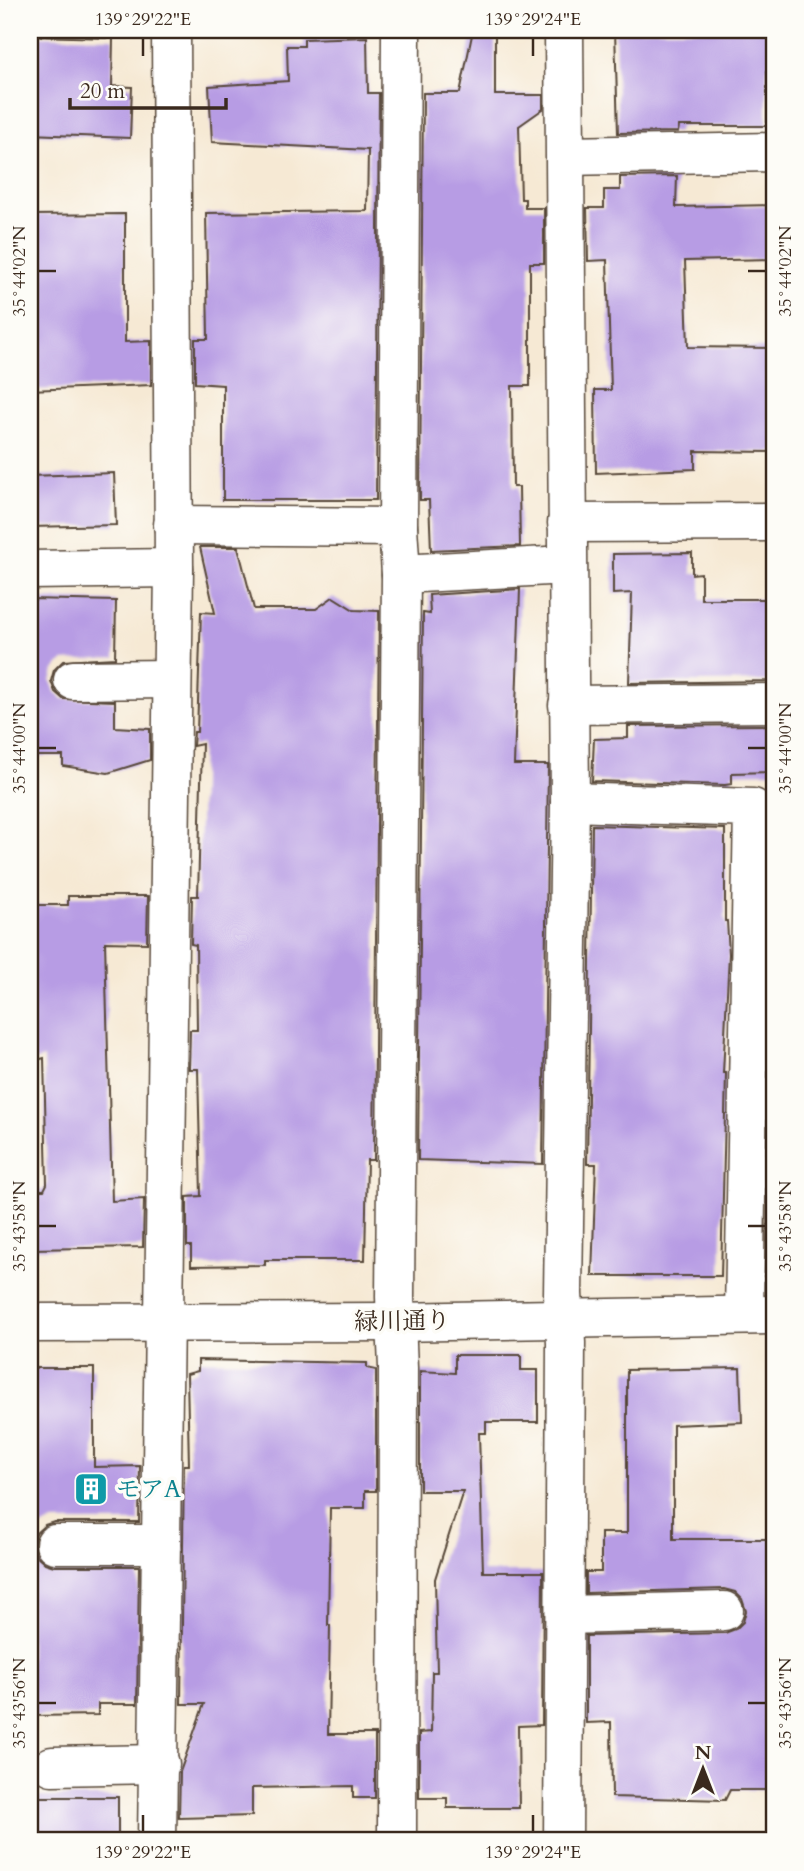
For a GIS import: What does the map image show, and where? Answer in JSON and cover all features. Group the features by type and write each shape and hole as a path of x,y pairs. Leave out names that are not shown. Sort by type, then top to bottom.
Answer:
{"street":[{"path":"157,1841 174,568 171,30"},
{"path":"397,1841 398,1368 395,1322 401,574 398,527 401,30"},
{"path":"563,1841 564,1317 570,802 566,565 564,30"},
{"path":"566,156 774,152"},
{"path":"567,523 774,523"},
{"path":"173,525 398,527"},
{"path":"401,574 566,565"},
{"path":"30,570 174,568"},
{"path":"73,680 172,679"},
{"path":"568,705 774,703"},
{"path":"570,802 753,808 759,1315"},
{"name":"緑川通り","path":"30,1323 395,1322 759,1315"},
{"path":"55,1544 161,1544"},
{"path":"565,1615 724,1611"},
{"path":"52,1766 160,1764"}],"building":[{"path":"473,30 495,30 495,95 543,95 543,109 519,126 521,199 525,199 525,208 544,208 544,263 530,263 530,386 512,386 513,487 519,487 520,546 431,550 429,500 420,500 423,93 460,93"},
{"path":"615,30 774,30 774,68 767,68 767,126 679,126 678,132 618,133"},
{"path":"30,36 113,38 112,86 132,87 130,138 30,134"},
{"path":"367,37 368,93 379,93 376,500 223,500 223,385 195,383 195,339 208,339 206,213 367,211 368,150 212,142 209,86 288,81 287,46 304,46 304,39"},
{"path":"677,176 676,207 774,205 774,259 685,261 688,347 774,348 774,452 695,451 695,469 596,473 595,390 611,390 607,260 588,261 587,208 604,208 604,190 620,190 620,177"},
{"path":"125,214 125,342 151,341 151,385 30,390 30,215"},
{"path":"114,473 116,525 30,527 30,476"},
{"path":"200,547 238,547 254,609 316,609 333,597 354,610 379,611 374,1160 367,1160 365,1260 265,1260 265,1265 191,1266 191,1246 187,1246 187,1197 201,1196 198,1069 189,1069 190,1030 197,1030 196,945 191,944 192,896 198,896 202,744 193,746 194,732 197,732 201,612 215,613"},
{"path":"692,553 692,574 701,573 701,599 772,599 772,681 629,683 632,593 613,594 613,554"},
{"path":"520,589 514,765 548,765 543,1164 418,1160 423,613 430,614 429,595"},
{"path":"30,599 116,601 115,658 63,661 54,670 51,681 55,692 63,699 115,701 115,727 150,729 150,760 108,773 63,766 63,756 30,756"},
{"path":"774,725 774,772 732,773 732,784 725,785 592,781 594,739 628,738 628,726"},
{"path":"592,825 725,829 725,921 729,954 723,1073 726,1073 721,1276 592,1276 596,1164 587,1164"},
{"path":"68,896 148,896 147,943 105,942 112,1201 144,1199 143,1247 30,1249 30,1190 44,1190 47,1184 44,1058 30,1062 30,905 68,905"},
{"path":"770,1073 774,1073 774,1251 767,1251"},
{"path":"455,1355 521,1355 521,1370 538,1370 538,1422 486,1422 486,1433 479,1433 483,1572 543,1572 542,1725 518,1726 519,1808 447,1808 447,1798 419,1798 419,1733 431,1732 432,1672 437,1672 435,1579 463,1491 420,1491 420,1371 455,1373"},
{"path":"198,1360 367,1363 367,1368 376,1370 376,1491 365,1491 365,1508 330,1508 328,1625 328,1734 375,1734 375,1798 353,1798 353,1786 252,1788 252,1816 179,1818 180,1772 204,1704 181,1704 184,1465 189,1465 187,1374 198,1371"},
{"path":"30,1368 94,1368 94,1467 140,1466 139,1522 54,1522 45,1525 36,1533 33,1543 36,1555 45,1563 54,1566 139,1566 137,1704 98,1704 98,1715 30,1716"},
{"path":"740,1368 742,1422 673,1425 673,1539 774,1539 774,1790 730,1790 725,1800 612,1797 611,1722 586,1723 586,1636 725,1633 736,1629 743,1622 746,1611 742,1599 735,1592 724,1589 586,1593 586,1572 601,1572 601,1533 627,1533 627,1370"},
{"path":"30,1797 118,1797 118,1841 30,1841"}],"place":[{"name":"モアA","path":"91,1489"}]}
